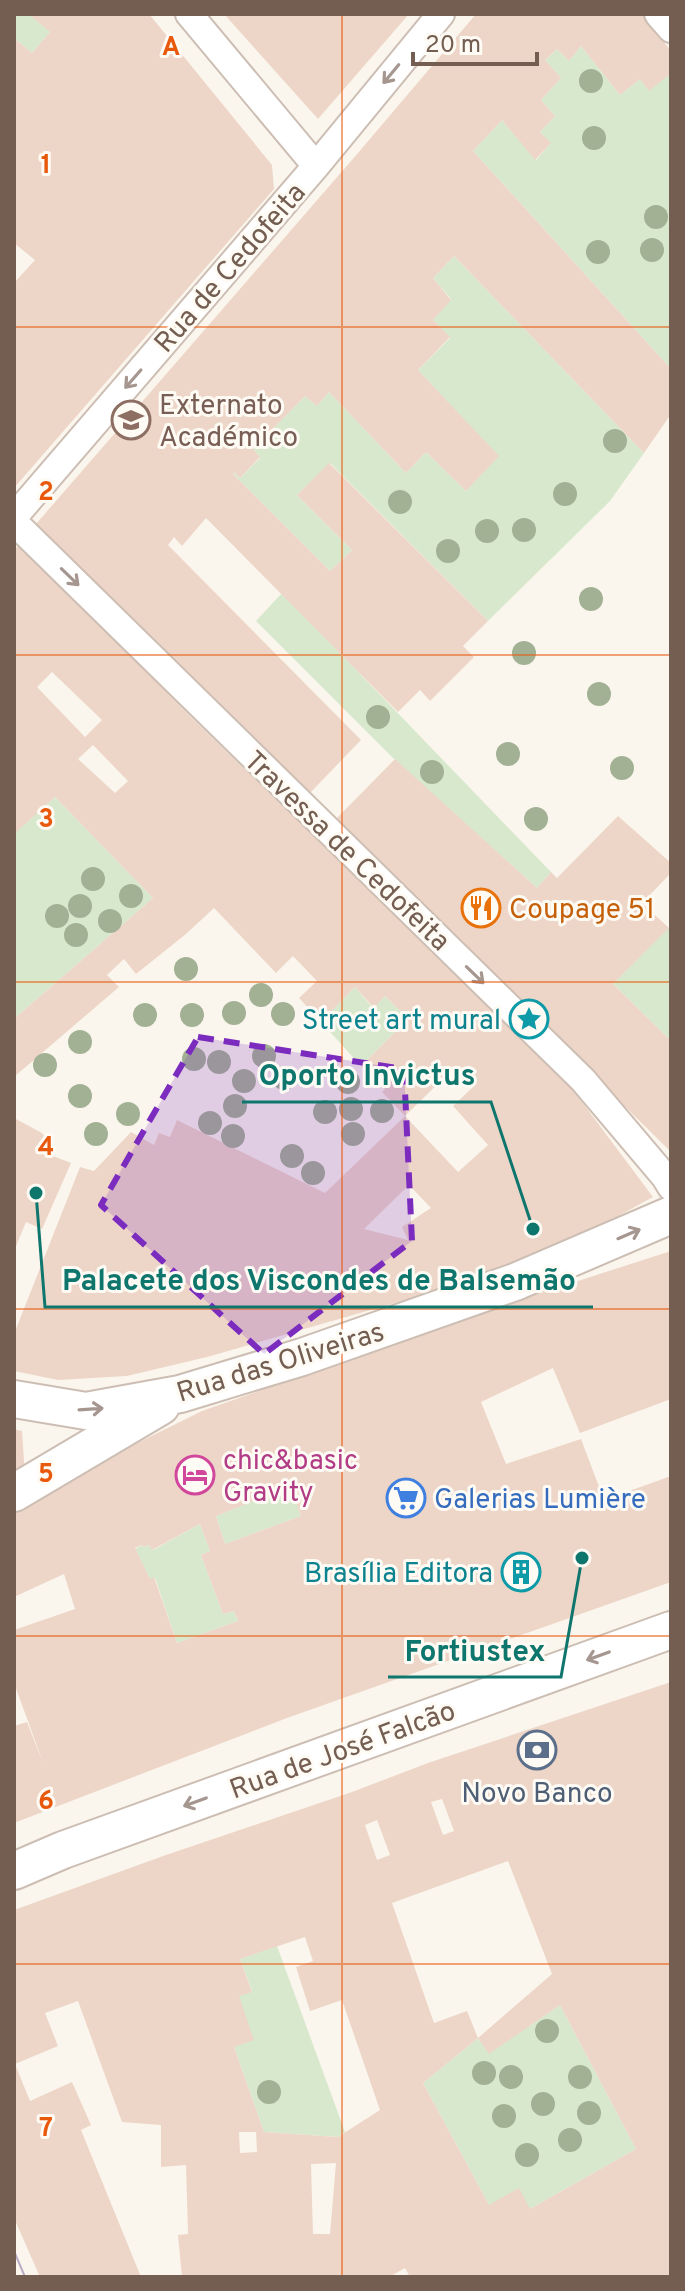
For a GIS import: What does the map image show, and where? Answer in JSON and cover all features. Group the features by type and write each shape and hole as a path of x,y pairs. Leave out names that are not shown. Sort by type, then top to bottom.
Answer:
{"street":[{"path":"189,14 316,166"},
{"name":"Rua de Cedofeita","path":"14,520 316,166 441,14"},
{"path":"658,14 671,29"},
{"name":"Travessa de Cedofeita","path":"14,520 583,1080 671,1187"},
{"name":"Rua das Oliveiras","path":"14,1399 86,1411 180,1394 302,1357 515,1282 671,1215"},
{"path":"14,1493 180,1394"},
{"name":"Rua de José Falcão","path":"14,1871 63,1850 671,1630"}],"highlighted area":[{"path":"198,1037 404,1069 412,1241 264,1354 101,1205"}],"green space":[{"path":"14,14 34,14 50,32 32,53 14,38"},
{"path":"581,46 620,95 640,79 671,73 671,369 473,151 502,120 536,160 550,144 540,132 555,116 541,100 561,78 545,60 557,49 569,61"},
{"path":"454,256 644,453 610,501 488,621 330,463 297,495 352,550 330,571 233,474 240,478 260,458 253,449 305,396 317,406 329,392 406,473 426,452 466,491 498,456 418,370 450,338 433,320 451,299 433,278"},
{"path":"282,593 551,872 537,888 394,759 256,621"},
{"path":"55,797 153,898 14,1019 14,833"},
{"path":"671,925 671,1041 613,984"},
{"path":"355,987 373,1008 385,996 408,1019 361,1066 321,1022"},
{"path":"290,1487 301,1516 225,1544 216,1516"},
{"path":"200,1524 210,1551 201,1555 223,1614 234,1611 238,1621 177,1643 155,1578 150,1579 135,1549 149,1545 153,1550"},
{"path":"277,1946 345,2132 338,2137 264,2132 234,2047 239,1996 252,1991 240,1959"},
{"path":"560,2005 636,2149 530,2209 489,2205 423,2083 478,2038 489,2053"}],"building":[{"path":"34,14 149,14 272,165 274,189 14,488 14,283 35,260 14,243 14,38 32,53 50,32 32,17"},
{"path":"224,14 409,14 318,119"},
{"path":"476,14 642,14 671,51 671,73 649,91 640,79 620,95 581,46 569,61 557,49 545,60 561,78 541,100 555,116 540,132 551,143 535,160 502,120 473,151 671,369 671,414 644,453 454,256 433,278 451,300 433,320 450,337 418,370 499,456 466,491 426,452 406,473 329,392 317,406 305,396 253,449 260,457 240,478 233,474 330,571 352,550 297,495 329,463 488,621 463,646 474,657 430,701 420,690 398,712 206,518 182,546 174,537 168,545 361,740 309,794 36,524"},
{"path":"20,544 192,718 570,1086 653,1197 567,1244 433,1292 207,1357 127,1376 58,1380 14,1371 14,1334 80,1167 94,1171 131,1132 154,1145 159,1133 170,1137 177,1120 325,1193 405,1116 382,1092 385,1089 361,1066 408,1019 385,996 374,1008 355,987 321,1022 299,998 317,981 293,956 276,973 214,908 136,974 124,959 107,975 119,987 14,1077 14,1019 153,898 55,797 14,834 14,550","holes":["52,672 102,720 85,737 37,687","93,745 128,781 115,793 78,759","456,1066 474,1086 453,1106 488,1145 458,1172 405,1116","409,1185 431,1208 402,1227 408,1240 364,1229"]},
{"path":"395,759 537,888 551,872 557,878 618,816 671,863 671,873 642,903 669,928 613,984 671,1041 671,1152 335,820"},
{"path":"14,1118 42,1133 47,1139 43,1152 71,1163 42,1229 26,1222 14,1251"},
{"path":"671,1251 671,1399 580,1433 553,1368 481,1402 506,1464 581,1439 604,1500 671,1476 671,1582 287,1718 14,1823 14,1726 27,1722 44,1765 14,1683 14,1630 75,1609 64,1574 14,1597 14,1504 202,1411 494,1308","holes":["290,1487 301,1516 225,1544 216,1516","200,1524 210,1551 201,1555 223,1614 234,1611 238,1621 177,1643 154,1577 150,1579 135,1548 149,1545 152,1550"]},
{"path":"14,1429 22,1431 25,1476 14,1481"},
{"path":"671,1682 671,2277 410,2277 405,2268 389,2277 182,2277 178,2235 188,2234 186,2165 161,2167 161,2125 122,2122 78,2001 45,2013 58,2046 15,2064 30,2101 72,2082 91,2125 81,2130 141,2277 40,2277 14,2218 14,1910 428,1763","holes":["442,1799 454,1831 443,1835 431,1802","377,1820 390,1855 377,1860 365,1825","508,1861 552,1974 478,2038 467,2011 434,2023 392,1903","305,1937 313,1961 296,1967 310,2011 342,2000 380,2110 338,2137 264,2132 234,2047 254,2040 239,1996 252,1992 240,1959","560,2005 636,2149 530,2209 519,2188 489,2205 423,2083 478,2038 489,2054","239,2132 256,2132 257,2152 240,2153","336,2163 330,2234 313,2234 311,2164"]}],"tram line":[{"path":"14,2251 25,2277"}],"place":[{"name":"Externato Académico","path":"131,420"},
{"name":"Coupage 51","path":"481,908"},
{"name":"Street art mural","path":"529,1019"},
{"name":"Palacete dos Viscondes de Balsemão","path":"36,1193"},
{"name":"Oporto Invictus","path":"533,1229"},
{"name":"chic&basic Gravity","path":"195,1475"},
{"name":"Galerias Lumière","path":"406,1498"},
{"name":"Fortiustex","path":"582,1558"},
{"name":"Brasília Editora","path":"521,1572"},
{"name":"Novo Banco","path":"537,1750"}]}
